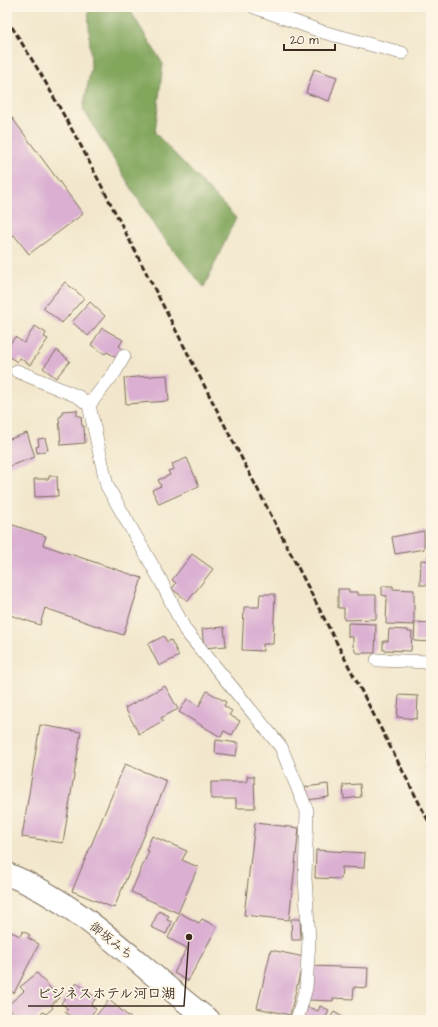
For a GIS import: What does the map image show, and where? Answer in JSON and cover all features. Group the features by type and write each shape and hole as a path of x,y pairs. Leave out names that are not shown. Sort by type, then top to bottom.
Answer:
{"highway":[{"name":"御坂みち","path":"7,874 45,892 79,914 116,942 187,1004 209,1020"}],"street":[{"path":"254,7 323,32 402,53"},
{"path":"89,405 115,372 124,356"},
{"path":"17,371 79,397 89,405 107,486 160,579 185,630 281,747 307,811 305,878 309,940 306,988 297,1020"},
{"path":"377,660 431,662"}],"green space":[{"path":"88,7 128,7 163,64 155,133 236,218 204,287 157,230 83,109 91,67"}],"building":[{"path":"314,69 337,77 329,101 306,93"},
{"path":"7,111 83,214 29,254 14,235 7,240"},
{"path":"65,282 84,298 62,323 43,308"},
{"path":"90,302 105,316 88,336 72,322"},
{"path":"35,326 46,333 44,337 48,339 30,365 20,358 17,362 7,355 7,348 15,337 24,343"},
{"path":"102,328 123,340 119,346 123,349 117,358 107,352 105,354 91,345"},
{"path":"57,350 70,361 56,378 43,368"},
{"path":"167,375 169,401 126,404 124,378"},
{"path":"77,410 77,416 81,416 82,426 84,426 85,443 61,445 59,417 62,416 62,411"},
{"path":"27,433 35,457 7,467 7,440"},
{"path":"45,438 48,450 37,453 36,447 39,446 38,439"},
{"path":"187,458 199,486 159,504 152,490 161,486 158,480 170,475 168,471 174,469 172,464"},
{"path":"49,476 57,476 58,496 35,497 34,479 49,479"},
{"path":"7,523 46,536 43,545 142,578 123,635 45,608 40,625 7,614"},
{"path":"428,529 431,529 431,558 428,558"},
{"path":"424,531 424,549 395,554 392,537"},
{"path":"192,554 213,569 188,601 172,589 176,583 172,580"},
{"path":"421,560 431,561 431,585 420,585"},
{"path":"382,586 393,586 393,589 414,590 414,625 386,624 387,596 382,595"},
{"path":"338,589 349,589 349,592 358,592 358,595 376,595 376,619 344,620 344,608 338,608"},
{"path":"260,594 275,594 273,644 263,644 263,651 242,650 244,607 259,607"},
{"path":"415,622 431,623 431,642 414,641"},
{"path":"348,623 376,624 375,653 356,653 353,646 353,637 348,637"},
{"path":"224,627 226,646 204,648 202,629"},
{"path":"389,629 408,630 408,632 412,632 411,651 383,650 383,641 388,641"},
{"path":"164,636 167,642 171,640 179,656 159,666 148,644"},
{"path":"165,686 178,709 161,718 163,721 139,734 125,708"},
{"path":"207,691 226,702 224,706 232,711 229,715 240,721 232,735 224,731 221,737 179,712 187,699 199,706"},
{"path":"399,695 418,696 417,719 397,717"},
{"path":"40,725 81,732 63,843 22,837"},
{"path":"216,740 238,743 236,756 215,753"},
{"path":"429,747 431,748 431,771 427,770"},
{"path":"125,764 167,781 114,908 72,891"},
{"path":"247,776 254,776 255,808 236,808 236,799 211,799 211,782 247,782"},
{"path":"328,784 329,797 307,800 305,787"},
{"path":"360,784 361,797 344,799 343,785"},
{"path":"255,823 299,828 289,920 244,915"},
{"path":"152,836 187,851 182,860 198,867 178,913 131,892 149,851 146,850"},
{"path":"316,850 365,853 364,868 342,867 341,879 315,878"},
{"path":"159,911 169,916 167,920 172,922 166,934 151,927"},
{"path":"180,913 199,923 202,919 217,927 188,981 174,973 187,948 168,938"},
{"path":"291,919 300,919 301,940 292,940"},
{"path":"7,930 20,936 23,931 30,935 28,938 39,944 14,993 7,989"},
{"path":"271,950 304,957 290,1015 257,1008"},
{"path":"311,966 368,968 367,988 354,987 353,999 333,998 333,1001 309,1000"},
{"path":"37,973 59,998 51,1005 53,1008 46,1014 43,1012 34,1020 20,1020 7,1006 24,991 20,987"},
{"path":"77,983 96,998 91,1005 96,1009 87,1020 75,1020 65,1012 68,1009 61,1003"},
{"path":"109,1000 133,1020 98,1020 95,1017"},
{"path":"320,1006 329,1010 325,1020 302,1020 308,1007 318,1011"},
{"path":"334,1012 348,1020 329,1020"}],"railway":[{"path":"7,19 42,76 81,146 431,826"}],"place":[{"name":"ビジネスホテル河口湖","path":"189,937"}]}
